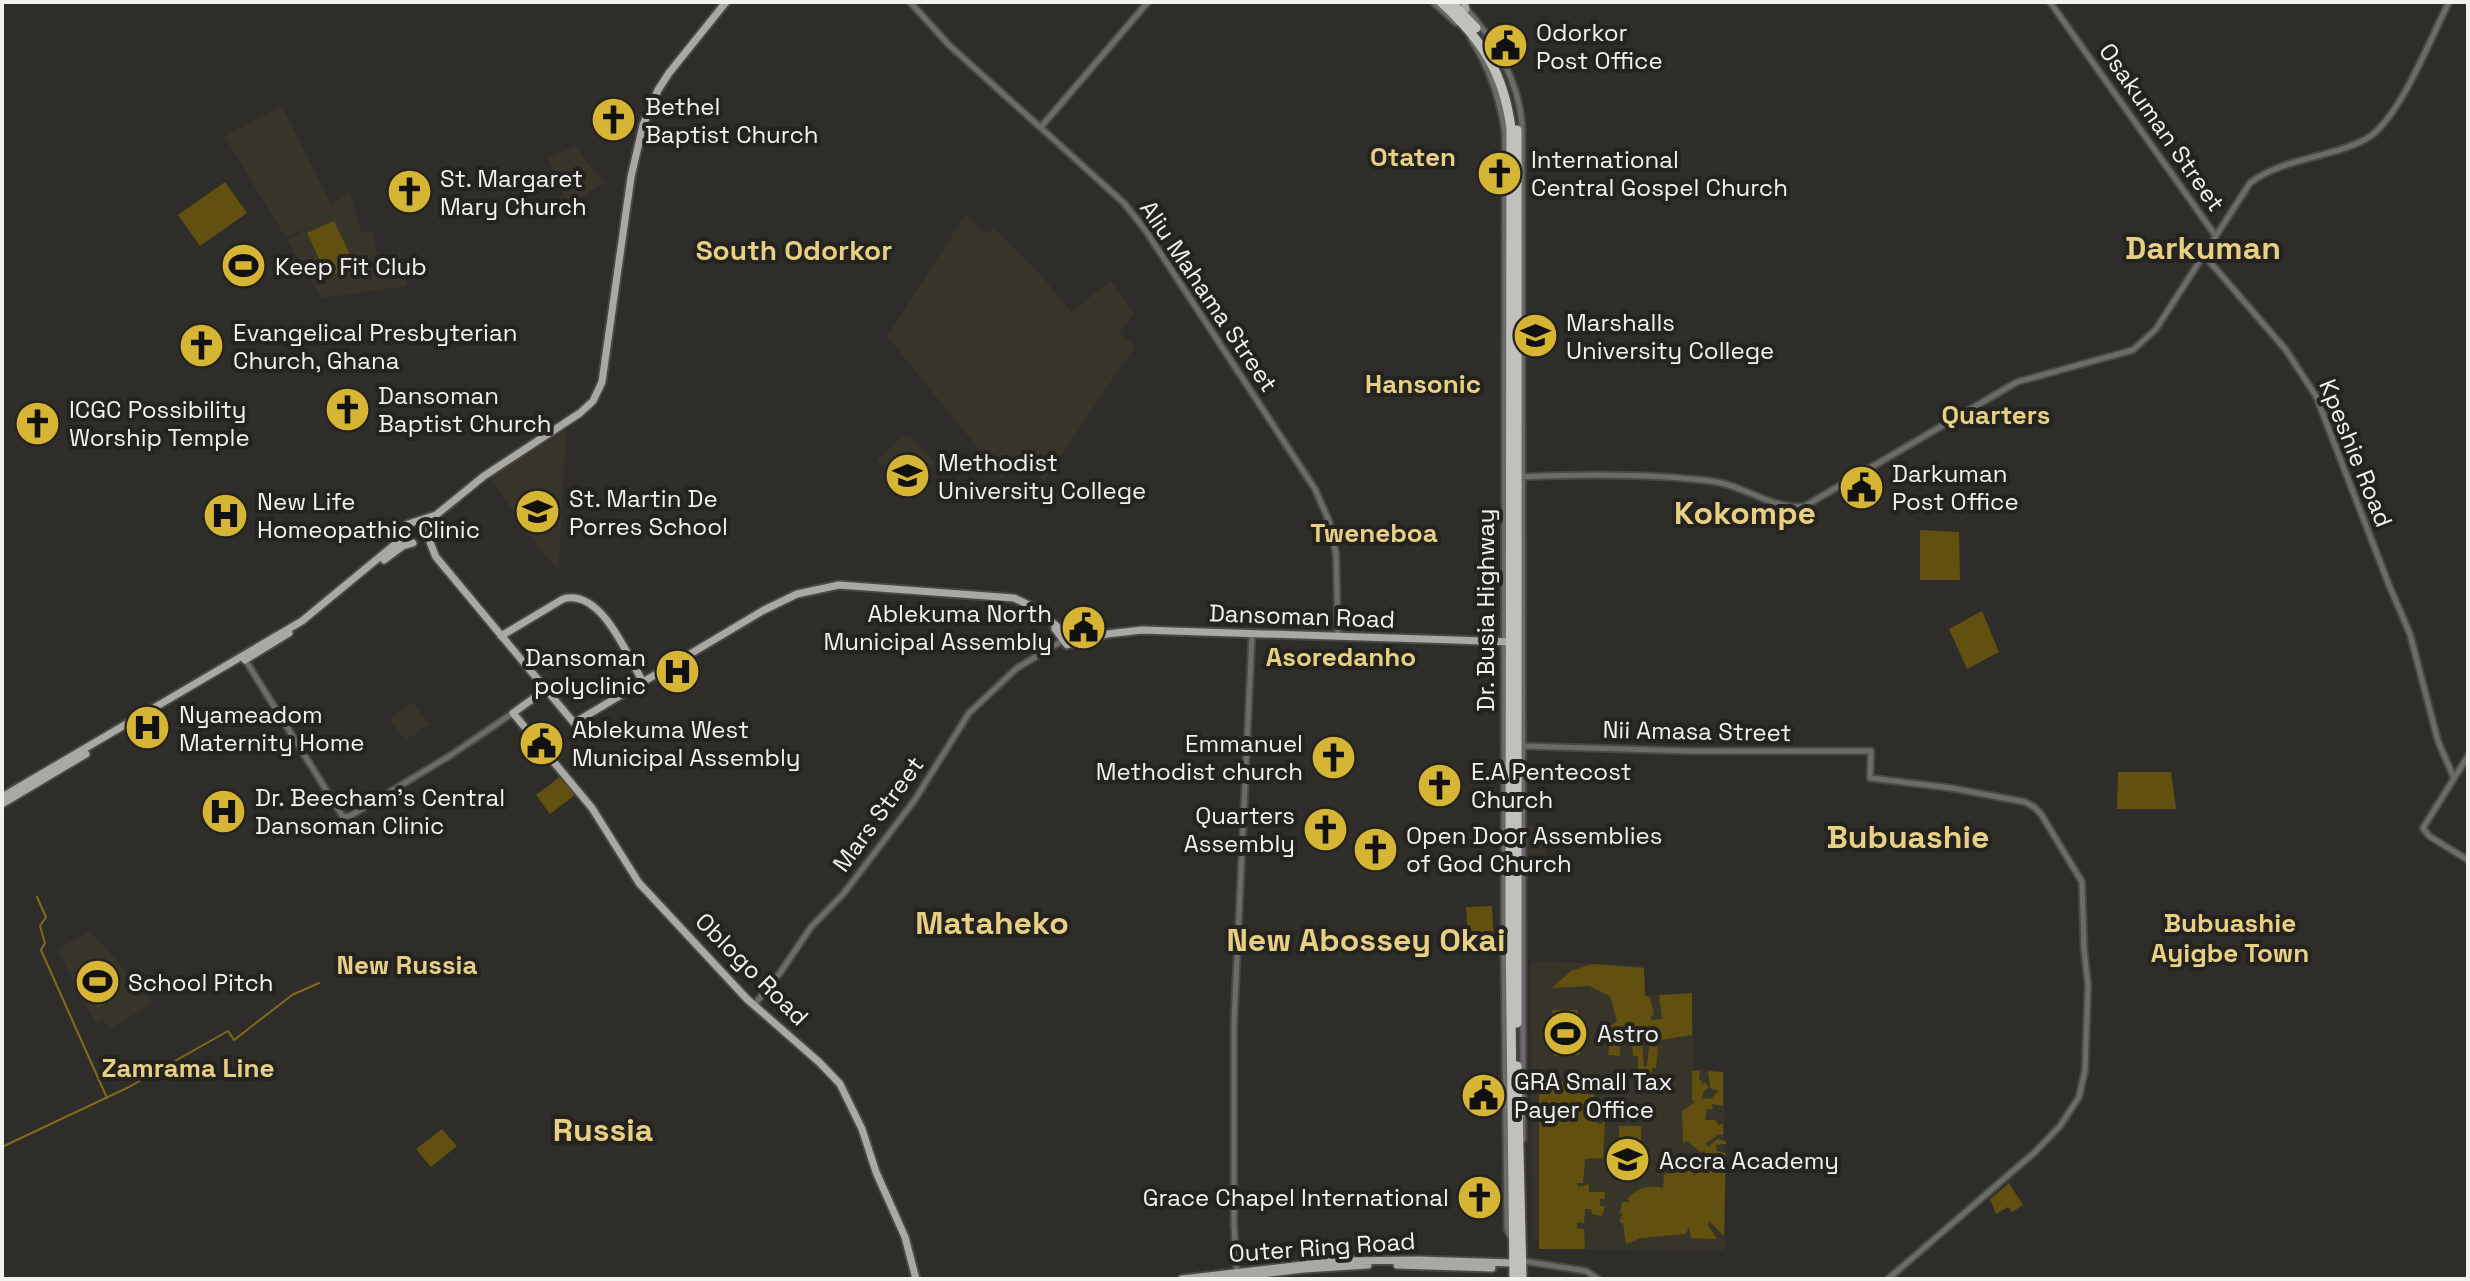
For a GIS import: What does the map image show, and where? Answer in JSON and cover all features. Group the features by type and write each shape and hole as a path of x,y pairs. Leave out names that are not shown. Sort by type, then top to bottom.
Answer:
{"highway":[{"name":"Dr. Busia Highway","path":"1441,2 1457,4 1479,32 1498,63 1516,105 1514,363 1521,563 1520,626 1510,642 1508,696 1516,1269"},
{"name":"Dr. Busia Highway","path":"1457,4 1500,80 1511,128 1508,178 1514,290"},
{"name":"Dr. Busia Highway","path":"1514,363 1511,426 1517,479 1510,494 1517,1032 1514,1114"},
{"path":"1505,532 1510,494"},
{"path":"1517,1032 1522,1010"},
{"name":"Dr. Busia Highway","path":"1514,1140 1509,1188 1515,1242"},
{"path":"1511,1222 1516,1269"},
{"path":"1515,1242 1510,1258 1516,1269"}],"main road":[{"path":"2,804 244,658 320,608 393,546 408,524 436,515 491,471 580,413 597,394 602,382 633,165 643,125 669,73 726,2"},
{"path":"2,797 306,623 395,552 422,541 436,515"},
{"path":"419,522 436,557 574,723 782,601 827,586 855,585 1010,598 1025,602 1066,640"},
{"path":"404,533 407,539 436,557"},
{"path":"501,636 563,599 587,600 601,612 643,682"},
{"name":"Dansoman Road","path":"1066,640 1138,630 1510,642"},
{"path":"513,713 545,690"},
{"name":"Oblogo Road","path":"513,713 592,808 639,883 754,1005 840,1084 862,1129 876,1172 905,1237 916,1279"},
{"name":"Outer Ring Road","path":"1182,1279 1375,1265 1516,1269"},
{"name":"Outer Ring Road","path":"1217,1279 1237,1274"}],"street":[{"name":"Aliu Mahama Street","path":"910,2 949,45 1133,213 1315,489 1329,521 1336,554 1338,637"},
{"path":"1041,127 1148,2"},
{"name":"Dr. Busia Highway","path":"1433,2 1469,37 1481,55 1494,84 1505,133 1508,178 1505,532 1510,642"},
{"name":"Osakuman Street","path":"2050,2 2215,235"},
{"path":"1517,479 1629,476 1703,480 1739,487 1789,507 1805,506 2017,382 2137,347 2156,329 2235,203 2255,179 2281,167 2365,140 2381,127 2400,98 2449,2"},
{"name":"Dr. Busia Highway","path":"1457,4 1500,53 1516,105 1523,167 1517,479"},
{"name":"Kpeshie Road","path":"2204,255 2286,350 2309,382 2415,648 2438,741 2454,778"},
{"name":"Dr. Busia Highway","path":"1508,769 1504,955 1509,1188 1507,1233 1515,1242 1524,1229 1520,626"},
{"path":"1237,1274 1234,1226 1235,987 1252,635"},
{"name":"Mars Street","path":"754,1005 811,927 844,893 914,801 969,713 1007,676 1066,640"},
{"path":"244,658 343,817 350,816 433,766 513,713"},
{"name":"Nii Amasa Street","path":"1523,746 1717,752 1871,751 1870,778 1950,788 2025,802 2034,807 2082,882 2088,985 2085,1070 2079,1097 2043,1145 1888,1279"},
{"path":"2468,756 2423,828 2429,836 2468,860"},
{"path":"1516,1269 1586,1271 1598,1279"}],"shaded area":[{"path":"282,106 331,204 350,191 361,233 373,231 377,257 400,253 407,286 321,298 287,240 335,214 286,238 224,136"},
{"path":"577,145 587,163 606,182 568,205 548,158"},
{"path":"225,182 247,213 200,246 178,215"},
{"path":"966,214 986,234 994,228 1071,312 1111,281 1134,313 1119,333 1135,346 1044,481 1028,457 1002,478 887,336"},
{"path":"334,221 355,265 328,278 307,233"},
{"name":"Marshalls University College","path":"1525,321 1545,321 1545,350 1525,350"},
{"name":"St. Martin De Porres School","path":"566,430 560,570 545,557 489,476"},
{"name":"Methodist University College","path":"902,436 909,436 935,462 907,491 877,460"},
{"path":"1920,530 1959,532 1960,580 1920,580"},
{"path":"1982,611 1999,652 1967,669 1949,629"},
{"path":"412,702 430,724 405,741 389,720"},
{"path":"2118,772 2171,772 2176,809 2117,809"},
{"path":"561,776 575,795 550,814 536,795"},
{"path":"1525,825 1545,825 1546,854 1526,854"},
{"path":"1492,906 1494,942 1468,943 1466,907"},
{"path":"91,931 153,1003 110,1029 103,1019 95,1023 57,949"},
{"name":"School Pitch","path":"94,958 118,994 98,1007 77,969"},
{"name":"Accra Academy","path":"1531,961 1644,966 1645,995 1692,995 1694,1068 1724,1072 1725,1250 1539,1249 1539,1240 1532,1239"},
{"path":"1592,964 1644,968 1645,995 1650,998 1654,1015 1651,1020 1662,1019 1659,995 1692,993 1692,1035 1642,1043 1644,1067 1647,1065 1649,1046 1658,1047 1656,1068 1652,1068 1652,1073 1644,1072 1638,1077 1638,1056 1633,1056 1627,1032 1624,1032 1624,1041 1620,1045 1620,1056 1608,1055 1610,1040 1605,1038 1605,1030 1617,1021 1610,996 1589,986 1552,988 1571,971"},
{"name":"Astro","path":"1552,1010 1578,1010 1580,1055 1554,1056"},
{"path":"1692,1071 1700,1071 1699,1080 1703,1081 1700,1087 1705,1082 1709,1088 1704,1091 1702,1099 1712,1098 1718,1091 1710,1088 1708,1071 1723,1072 1723,1106 1712,1104 1713,1109 1707,1109 1705,1120 1723,1124 1723,1135 1706,1143 1708,1147 1717,1139 1726,1141 1726,1144 1716,1145 1717,1151 1726,1153 1724,1236 1709,1221 1708,1225 1717,1239 1691,1238 1689,1227 1686,1234 1641,1238 1626,1244 1623,1223 1620,1223 1623,1219 1620,1218 1623,1214 1620,1213 1622,1202 1630,1202 1627,1199 1644,1188 1663,1188 1664,1174 1676,1172 1679,1157 1690,1165 1694,1177 1704,1158 1705,1151 1701,1152 1687,1141 1683,1143 1682,1111 1695,1102 1692,1103"},
{"path":"1543,1081 1605,1083 1605,1091 1594,1092 1594,1117 1597,1117 1597,1123 1605,1120 1603,1158 1585,1159 1583,1183 1577,1183 1578,1187 1589,1184 1589,1192 1605,1192 1605,1199 1600,1199 1600,1206 1605,1206 1602,1216 1585,1209 1584,1223 1577,1222 1577,1228 1584,1229 1585,1249 1539,1249 1539,1085"},
{"path":"1619,1126 1641,1126 1641,1159 1619,1158"},
{"path":"442,1129 457,1146 431,1167 416,1149"},
{"path":"2009,1183 2023,1205 2012,1212 2008,1207 1996,1214 1990,1199"}],"waterway":[{"path":"37,897 46,917 40,926 45,943 41,950 107,1098"},
{"path":"2,1147 129,1087 228,1031 234,1040 292,995 319,983"}],"place":[{"name":"Odorkor Post Office","path":"1505,46"},
{"name":"Bethel Baptist Church","path":"614,120"},
{"name":"International Central Gospel Church","path":"1500,173"},
{"name":"St. Margaret Mary Church","path":"409,192"},
{"name":"Keep Fit Club","path":"244,266"},
{"name":"Marshalls University College","path":"1535,336"},
{"name":"Evangelical Presbyterian Church, Ghana","path":"202,346"},
{"name":"Dansoman Baptist Church","path":"347,409"},
{"name":"ICGC Possibility Worship Temple","path":"38,423"},
{"name":"Methodist University College","path":"907,476"},
{"name":"Darkuman Post Office","path":"1861,487"},
{"name":"St. Martin De Porres School","path":"538,512"},
{"name":"New Life Homeopathic Clinic","path":"226,515"},
{"name":"Ablekuma North Municipal Assembly","path":"1083,627"},
{"name":"Dansoman polyclinic","path":"677,671"},
{"name":"Nyameadom Maternity Home","path":"148,728"},
{"name":"Ablekuma West Municipal Assembly","path":"541,743"},
{"name":"Emmanuel Methodist church","path":"1334,757"},
{"name":"E.A Pentecost Church","path":"1440,785"},
{"name":"Dr. Beecham's Central Dansoman Clinic","path":"224,811"},
{"name":"Quarters Assembly","path":"1326,829"},
{"name":"Open Door Assemblies of God Church","path":"1375,849"},
{"name":"School Pitch","path":"97,982"},
{"name":"Astro","path":"1566,1033"},
{"name":"GRA Small Tax Payer Office","path":"1483,1095"},
{"name":"Accra Academy","path":"1628,1160"},
{"name":"Grace Chapel International","path":"1480,1197"}],"district":[{"name":"Otaten","path":"1413,157"},
{"name":"Darkuman","path":"2203,248"},
{"name":"South Odorkor","path":"794,250"},
{"name":"Hansonic","path":"1423,384"},
{"name":"Quarters","path":"1996,415"},
{"name":"Kokompe","path":"1745,513"},
{"name":"Tweneboa","path":"1374,533"},
{"name":"Asoredanho","path":"1341,657"},
{"name":"Bubuashie","path":"1908,837"},
{"name":"Mataheko","path":"992,923"},
{"name":"Bubuashie Ayigbe Town","path":"2230,938"},
{"name":"New Abossey Okai","path":"1366,940"},
{"name":"New Russia","path":"407,965"},
{"name":"Zamrama Line","path":"188,1068"},
{"name":"Russia","path":"603,1130"}]}
